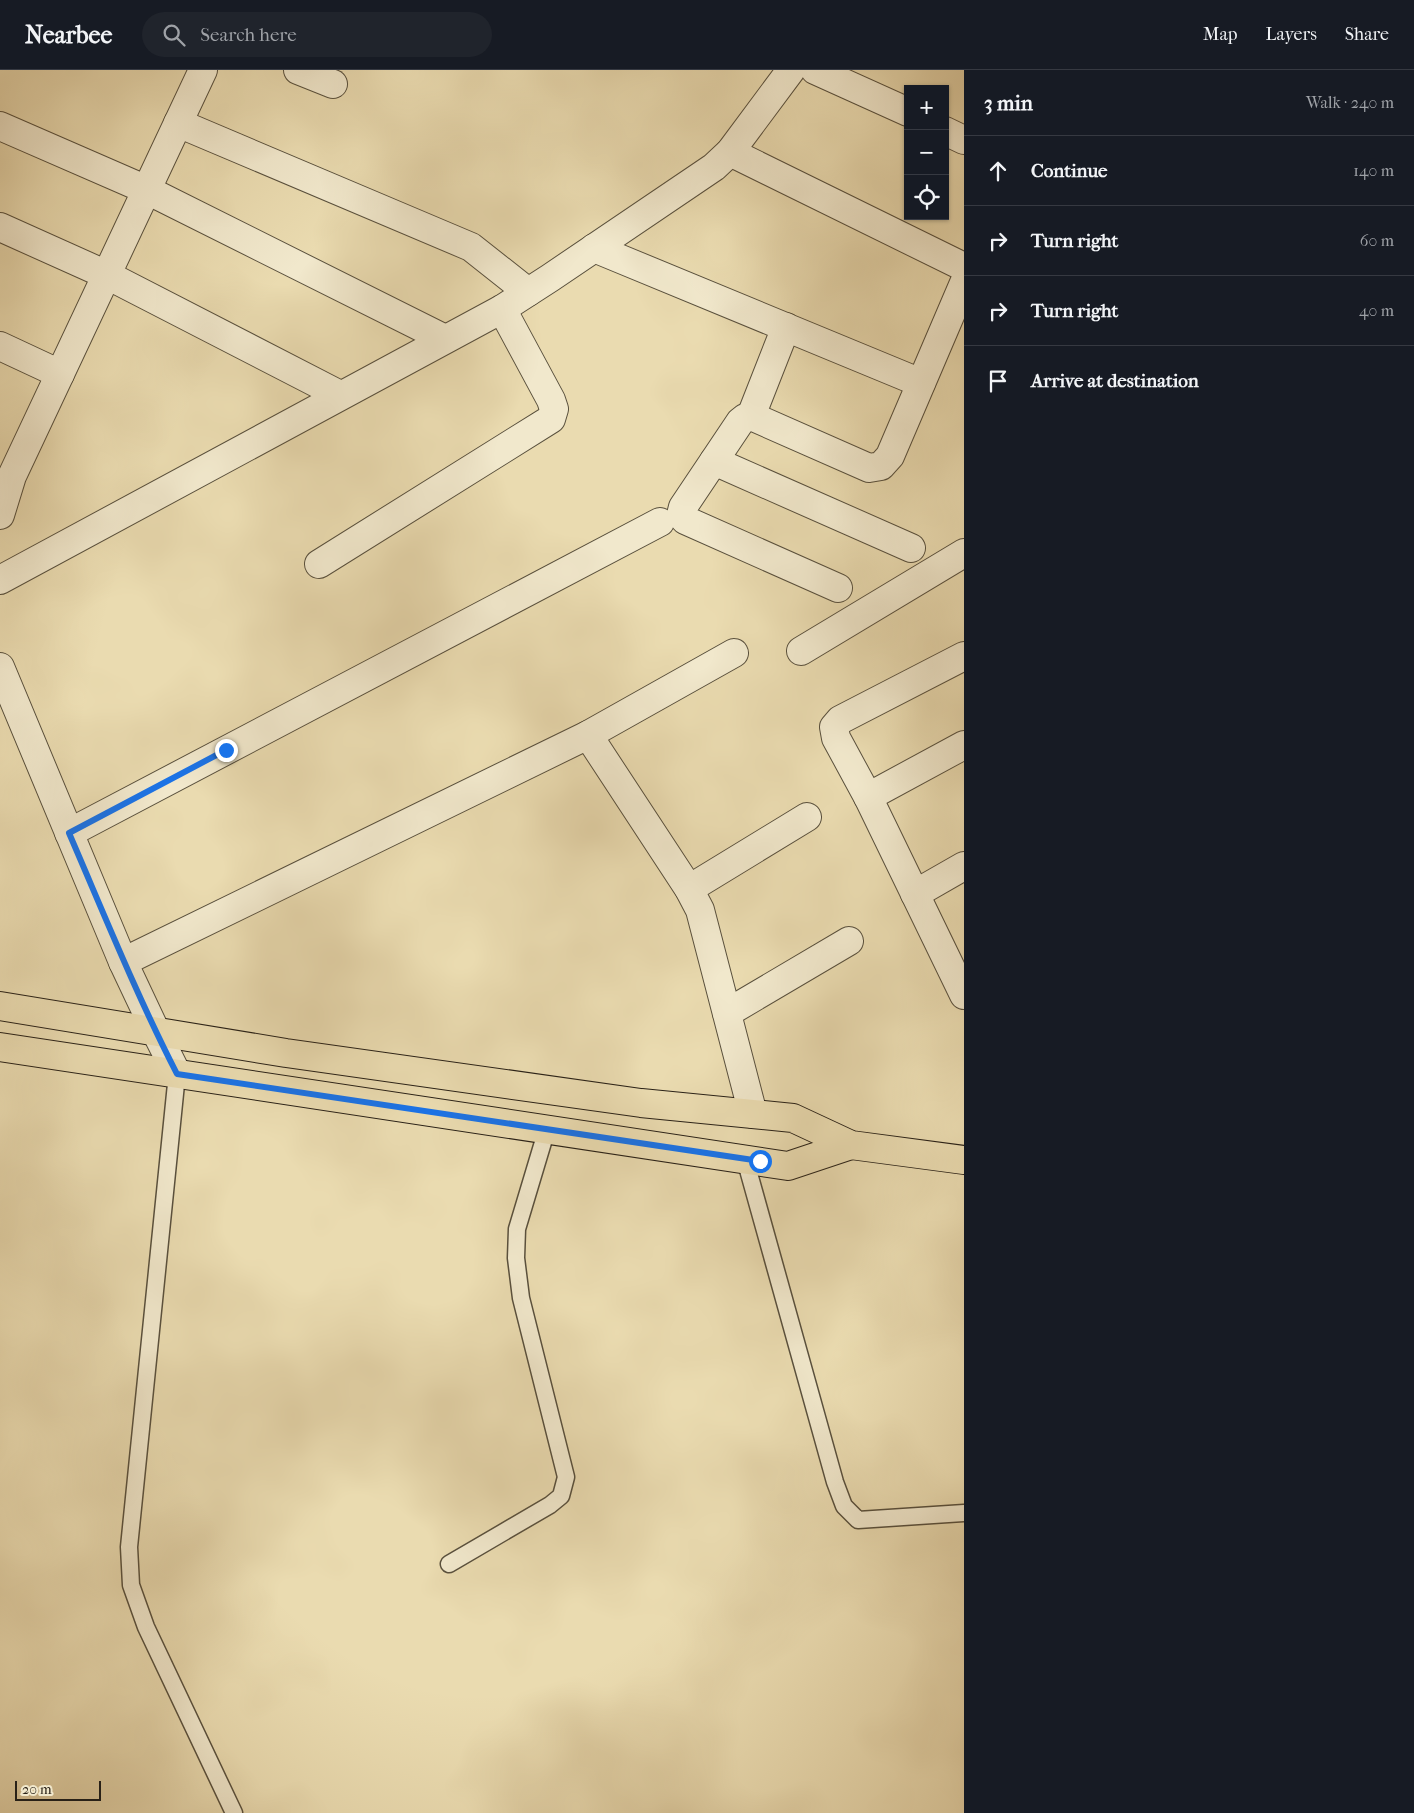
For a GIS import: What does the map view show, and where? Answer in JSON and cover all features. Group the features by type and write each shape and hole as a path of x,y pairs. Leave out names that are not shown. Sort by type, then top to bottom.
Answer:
{"main road":[{"path":"0,1006 286,1053 640,1103 792,1118 851,1145 964,1160"},
{"path":"0,1047 788,1166 851,1145"}],"street":[{"path":"0,515 12,476 203,70"},
{"path":"298,70 332,84"},
{"path":"0,580 502,309 714,167 730,152 791,70"},
{"path":"815,70 904,110"},
{"path":"178,123 471,248 528,292"},
{"path":"0,126 147,190 445,340"},
{"path":"949,133 964,140"},
{"path":"730,152 964,267"},
{"path":"0,228 107,275 340,395"},
{"path":"594,248 921,383"},
{"path":"838,588 685,520 681,515 683,507 740,422 751,416 869,468 881,466 890,456 964,282"},
{"path":"318,564 551,419 554,409 551,400 502,309"},
{"path":"751,416 786,327"},
{"path":"0,346 60,374"},
{"path":"714,461 911,548"},
{"path":"69,833 660,522"},
{"path":"801,651 964,553"},
{"path":"123,962 588,735 734,653"},
{"path":"964,656 840,720 834,727 836,738 868,798 964,995"},
{"path":"0,667 123,962 177,1074"},
{"path":"588,735 689,890 700,910 754,1114"},
{"path":"868,798 964,745"},
{"path":"689,890 807,817"},
{"path":"915,894 964,866"},
{"path":"728,1013 849,941"}],"lane":[{"path":"177,1074 129,1547 131,1585 146,1627 234,1813"},
{"path":"449,1564 550,1505 561,1496 566,1477 521,1298 516,1258 517,1228 547,1129"},
{"path":"745,1159 835,1482 844,1506 858,1520 964,1513"}],"route":[{"path":"226,750 69,833 123,962 177,1074 760,1161"}]}
